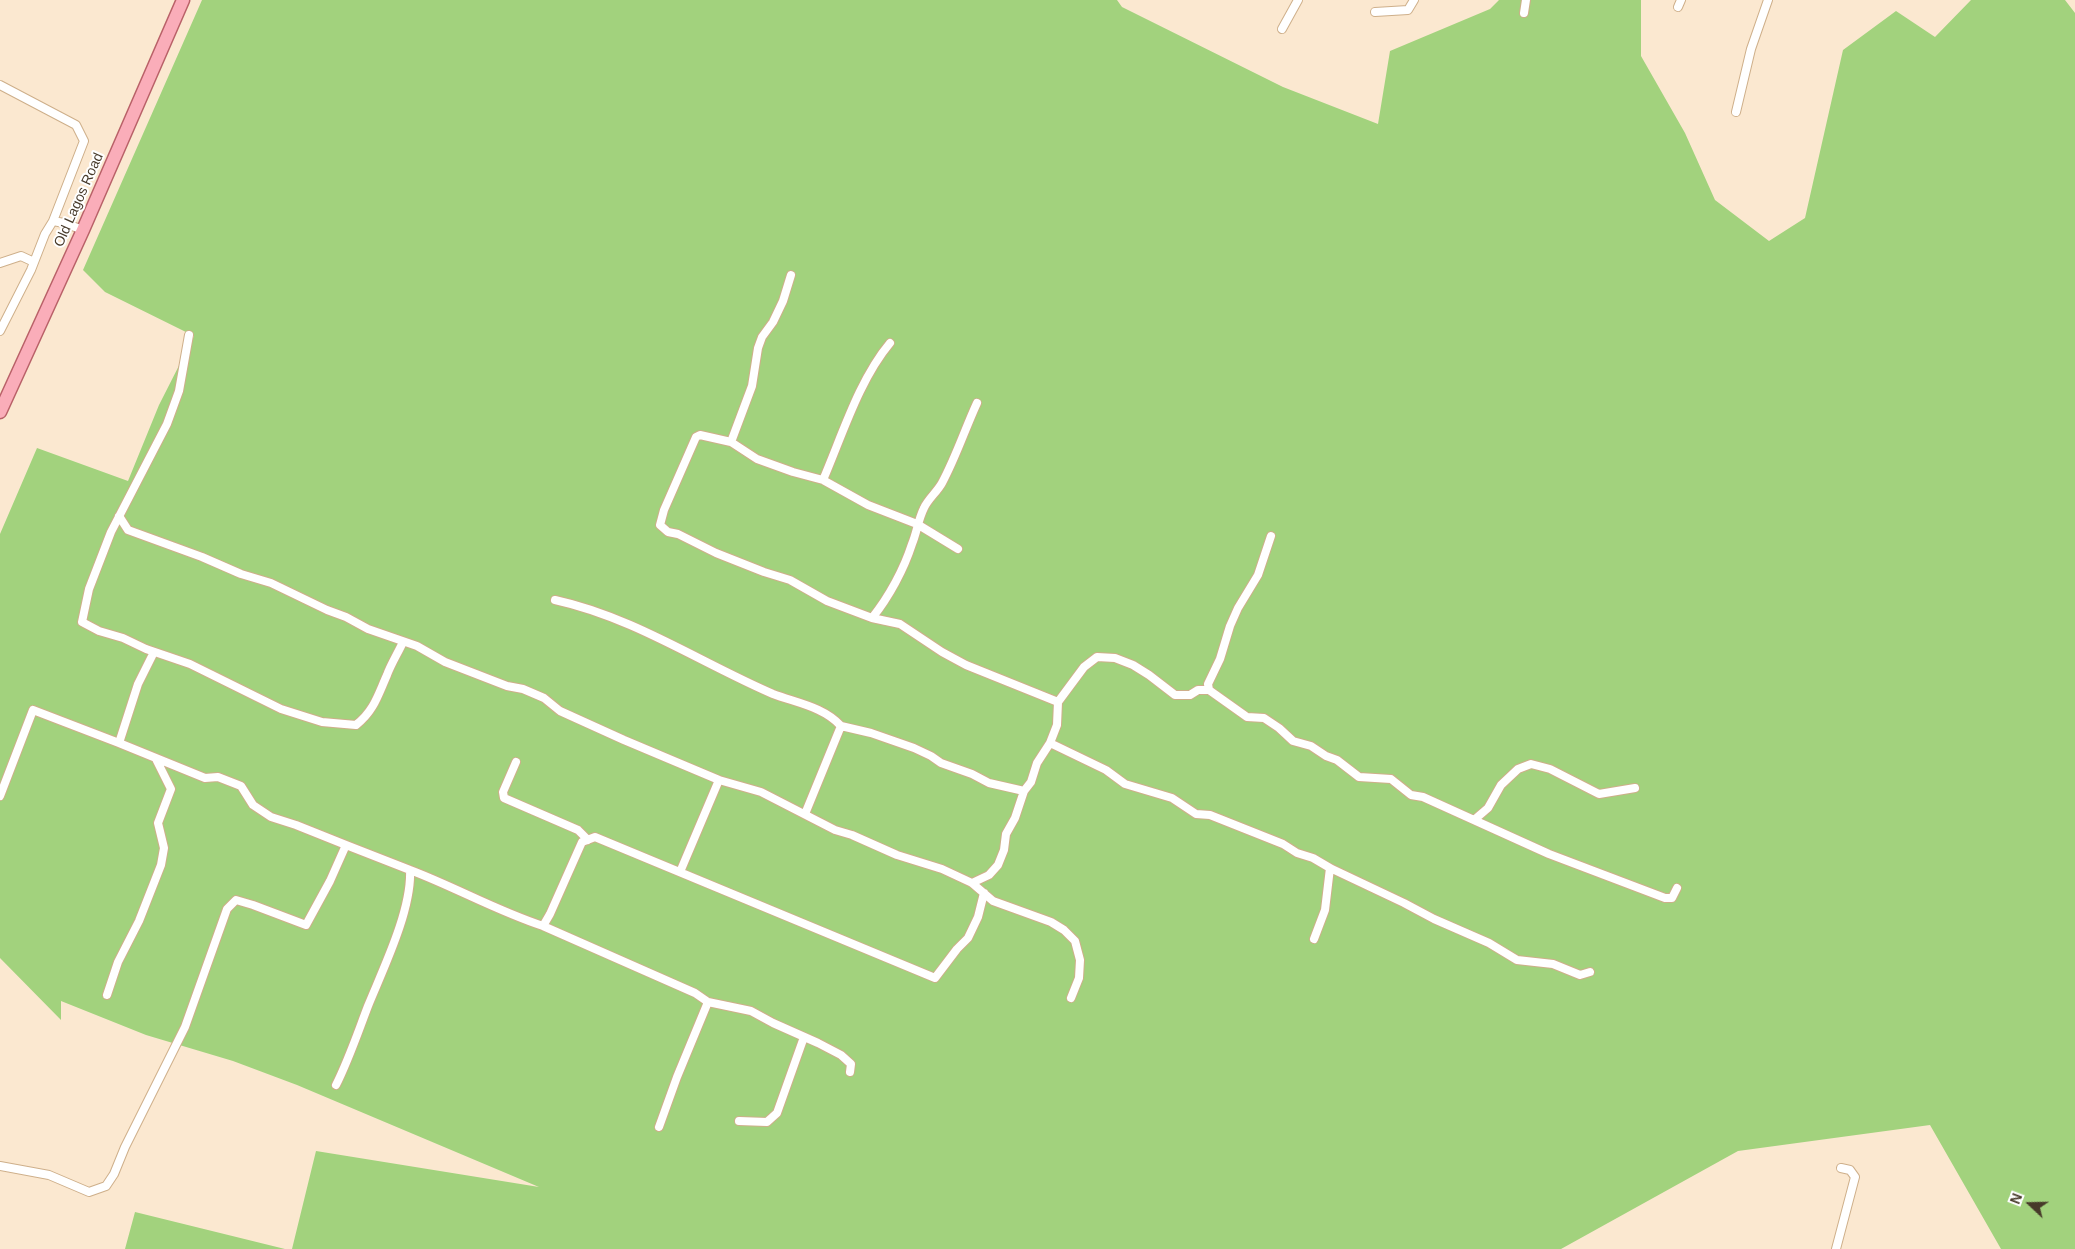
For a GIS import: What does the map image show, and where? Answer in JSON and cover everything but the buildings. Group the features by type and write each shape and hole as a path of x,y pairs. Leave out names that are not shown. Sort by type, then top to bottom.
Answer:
{"main road":[{"name":"Old Lagos Road","path":"0,412 83,230 183,0"}],"street":[{"path":"1282,29 1298,0"},
{"path":"1375,12 1408,10 1414,0"},
{"path":"1524,13 1526,0"},
{"path":"1736,112 1751,49 1768,0"},
{"path":"0,85 76,125 84,140 53,221 0,331"},
{"path":"53,221 64,222 83,230"},
{"path":"0,263 21,256 34,262"},
{"path":"731,442 752,386 758,348 783,302 791,275"},
{"path":"189,336 179,391 167,424 110,532 89,589 82,622 99,631 123,638 154,652 190,664 281,709 322,722 356,725 367,716 376,702 402,642"},
{"path":"823,480 858,397 878,357 890,343"},
{"path":"872,618 882,606 893,585 912,544 917,524 925,506 944,478 978,403"},
{"path":"958,549 917,524 868,505 823,480 757,459 731,442 700,435 696,437 664,510 660,525 668,532 678,534 716,553 790,580 827,601 872,618 900,624 942,652 966,664 1058,702"},
{"path":"119,516 128,530 202,557 241,574 271,583 346,617 368,630 417,646 445,662 483,678 523,689 544,698 560,711 719,780 760,792 835,830 852,835 897,855 942,869 972,883 993,901 1051,922 1064,930 1075,941 1080,960 1078,978 1070,998"},
{"path":"1209,690 1208,684 1220,660 1230,626 1238,608 1258,575 1271,536"},
{"path":"555,600 624,622 774,694 814,707 836,720 841,726 871,733 914,748 941,763 972,774 989,784 1024,791"},
{"path":"119,743 138,684 154,652"},
{"path":"972,883 990,875 998,865 1004,850 1006,834 1015,818 1024,791 1031,782 1037,763 1050,743 1057,725 1058,702 1084,667 1097,657 1116,658 1134,665 1175,695 1190,695 1198,690 1209,690 1247,717 1264,718 1293,741 1311,746 1326,756 1337,760 1360,777 1391,779 1401,789 1411,795 1423,796 1549,854 1665,898 1672,898 1677,888"},
{"path":"0,796 33,710 204,778 218,777 241,786 254,805 270,817 296,824 440,882 506,913 543,926 694,993 708,1002 751,1011 841,1056 851,1064 850,1072"},
{"path":"805,814 841,726"},
{"path":"1050,743 1106,770 1125,784 1172,798 1196,814 1210,815 1277,842 1297,853 1313,858 1434,919 1489,943 1517,960 1553,964 1580,975 1590,972"},
{"path":"107,995 118,962 139,920 161,865 164,848 158,823 171,789 156,759"},
{"path":"516,762 503,792 504,798 578,830 588,840"},
{"path":"1474,820 1488,808 1501,785 1518,769 1532,764 1550,769 1599,794 1635,788"},
{"path":"680,872 719,780"},
{"path":"543,926 582,842 595,837 935,978 957,948 968,938 978,917 984,893"},
{"path":"0,1166 49,1175 89,1192 106,1186 114,1174 125,1147 185,1027 227,909 236,900 306,925 330,881 346,845"},
{"path":"1314,939 1324,910 1330,868"},
{"path":"336,1085 361,1027 399,927 408,897 410,870"},
{"path":"660,1127 677,1077 708,1002"},
{"path":"739,1121 767,1122 777,1112 804,1036"},
{"path":"1836,1249 1855,1177 1850,1170 1841,1168"}],"green space":[{"path":"202,0 1117,0 1122,7 1283,87 1378,124 1390,51 1490,9 1499,0 1641,0 1641,56 1685,133 1715,200 1769,241 1805,218 1843,50 1896,11 1935,37 1971,0 2065,0 2075,13 2075,1249 2001,1249 1930,1125 1738,1151 1561,1249 292,1249 316,1151 539,1187 297,1085 233,1061 146,1035 61,1001 61,1020 0,958 0,534 37,448 128,481 159,405 194,336 105,292 83,270"},
{"path":"135,1212 285,1249 125,1249"}]}
